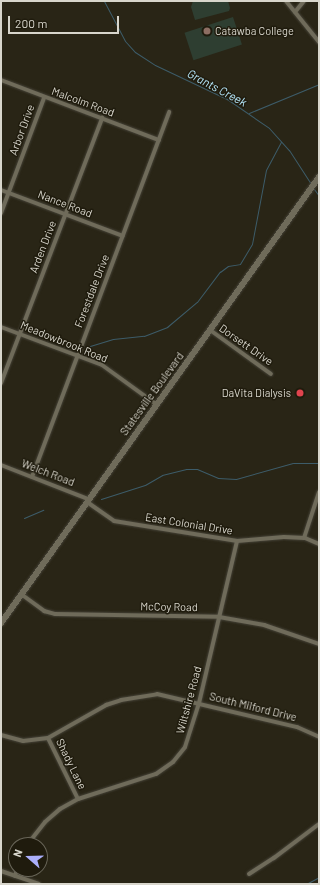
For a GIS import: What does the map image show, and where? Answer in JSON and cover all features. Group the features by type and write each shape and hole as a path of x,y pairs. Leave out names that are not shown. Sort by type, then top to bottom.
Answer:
{"main road":[{"name":"Statesville Boulevard","path":"1,623 87,500 157,405 318,179"}],"street":[{"path":"286,1 319,42"},
{"path":"295,12 304,1"},
{"name":"Malcolm Road","path":"1,80 44,98 159,140"},
{"name":"Arbor Drive","path":"1,213 44,98"},
{"name":"Forestdale Drive","path":"32,476 169,112"},
{"name":"Arden Drive","path":"1,383 102,118"},
{"name":"Nance Road","path":"1,190 123,236"},
{"name":"Meadowbrook Road","path":"1,327 102,365 157,405"},
{"name":"Dorsett Drive","path":"210,330 271,374"},
{"name":"Welch Road","path":"1,465 32,476 87,500"},
{"path":"304,538 319,492"},
{"name":"East Colonial Drive","path":"87,500 114,521 237,541 284,537 304,538 319,544"},
{"name":"Wiltshire Road","path":"34,837 45,822 60,809 78,799 142,780 173,762 185,747 198,703 237,541"},
{"name":"McCoy Road","path":"21,594 44,611 55,614 219,617 264,625 319,644"},
{"name":"South Milford Drive","path":"1,735 23,741 48,738 121,700 157,694 297,727 319,737"},
{"name":"Shady Lane","path":"48,738 78,799"},
{"path":"249,874 274,858 319,824"},
{"path":"18,877 39,884"}],"green space":[{"path":"193,1 228,1 230,8 229,11 195,20 191,7"},
{"path":"233,17 242,45 193,60 184,33"}],"waterway":[{"name":"Grants Creek","path":"104,1 125,41 135,52 155,65 227,99 269,128 289,150 311,184"},
{"path":"249,113 319,84"},
{"path":"90,346 113,339 144,336 167,327 197,302 220,272 228,266 240,264 252,244 266,170 281,142"},
{"name":"Grants Creek","path":"314,189 319,196"},
{"path":"101,499 145,485 162,475 186,469 197,469 218,478 236,479 293,463 319,463"},
{"path":"24,518 43,510"},
{"path":"306,884 319,877"}],"place":[{"name":"Catawba College","path":"207,31"},
{"name":"DaVita Dialysis","path":"300,393"}]}
